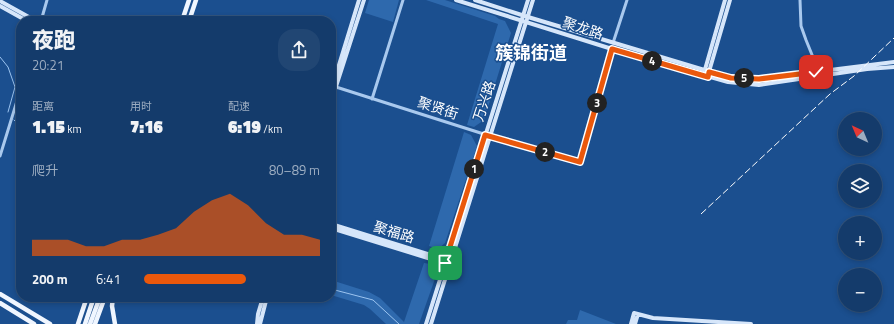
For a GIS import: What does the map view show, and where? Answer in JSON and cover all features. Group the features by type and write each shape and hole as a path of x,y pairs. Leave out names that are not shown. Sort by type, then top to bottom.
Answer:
{"main road":[{"path":"184,16 189,0"},
{"path":"191,16 196,0"},
{"path":"336,75 359,0"},
{"path":"336,87 364,0"},
{"name":"聚龙路","path":"456,0 612,49 706,74 731,78 759,79 894,62"},
{"name":"聚龙路","path":"475,0 613,43 728,82 759,85 867,69 894,67"},
{"name":"万兴路","path":"426,324 485,135 524,22 523,15 528,0"},
{"path":"431,324 524,22 528,17 533,0"},
{"path":"706,74 725,0"},
{"path":"706,74 730,0"},
{"path":"0,1 27,16"},
{"path":"0,6 18,16"},
{"name":"聚福路","path":"336,226 451,263"},
{"path":"336,229 446,262"},
{"path":"0,294 50,324"},
{"path":"78,324 85,302"},
{"path":"85,324 92,302"},
{"path":"90,324 98,302"},
{"path":"95,324 103,302"},
{"path":"112,302 115,324"},
{"path":"257,324 262,302"},
{"path":"260,324 266,302"},
{"path":"0,303 34,324"},
{"path":"631,324 636,314"},
{"path":"635,324 636,314"},
{"path":"636,314 654,318 751,324"}],"street":[{"path":"43,16 48,0"},
{"path":"372,99 403,0"},
{"path":"613,43 627,0"},
{"path":"800,0 801,26 819,72"},
{"name":"聚贤街","path":"336,87 485,135 580,162 612,49"},
{"path":"0,156 16,104"}],"shaded area":[{"path":"369,0 399,0 393,22 365,13"},
{"path":"426,0 445,0 495,16 505,21 511,33 484,120 474,127 467,125 498,24"},
{"path":"464,132 471,135 477,146 445,243 438,249 429,246"},
{"path":"424,263 431,264 437,273 419,324 386,324 364,305 336,297 336,282 369,292 380,298 404,322"},
{"path":"580,310 616,324 566,324 568,320 577,320"}],"waterway":[{"path":"0,57 8,67 15,87 8,112"},
{"path":"336,290 373,300 399,324"}],"railway":[{"path":"701,214 830,94 854,76 894,38"}],"district":[{"name":"簇锦街道","path":"531,53"}],"route":[{"path":"445,263 485,135 580,162 612,49 708,77 709,72 731,78 759,79 816,72"}]}
